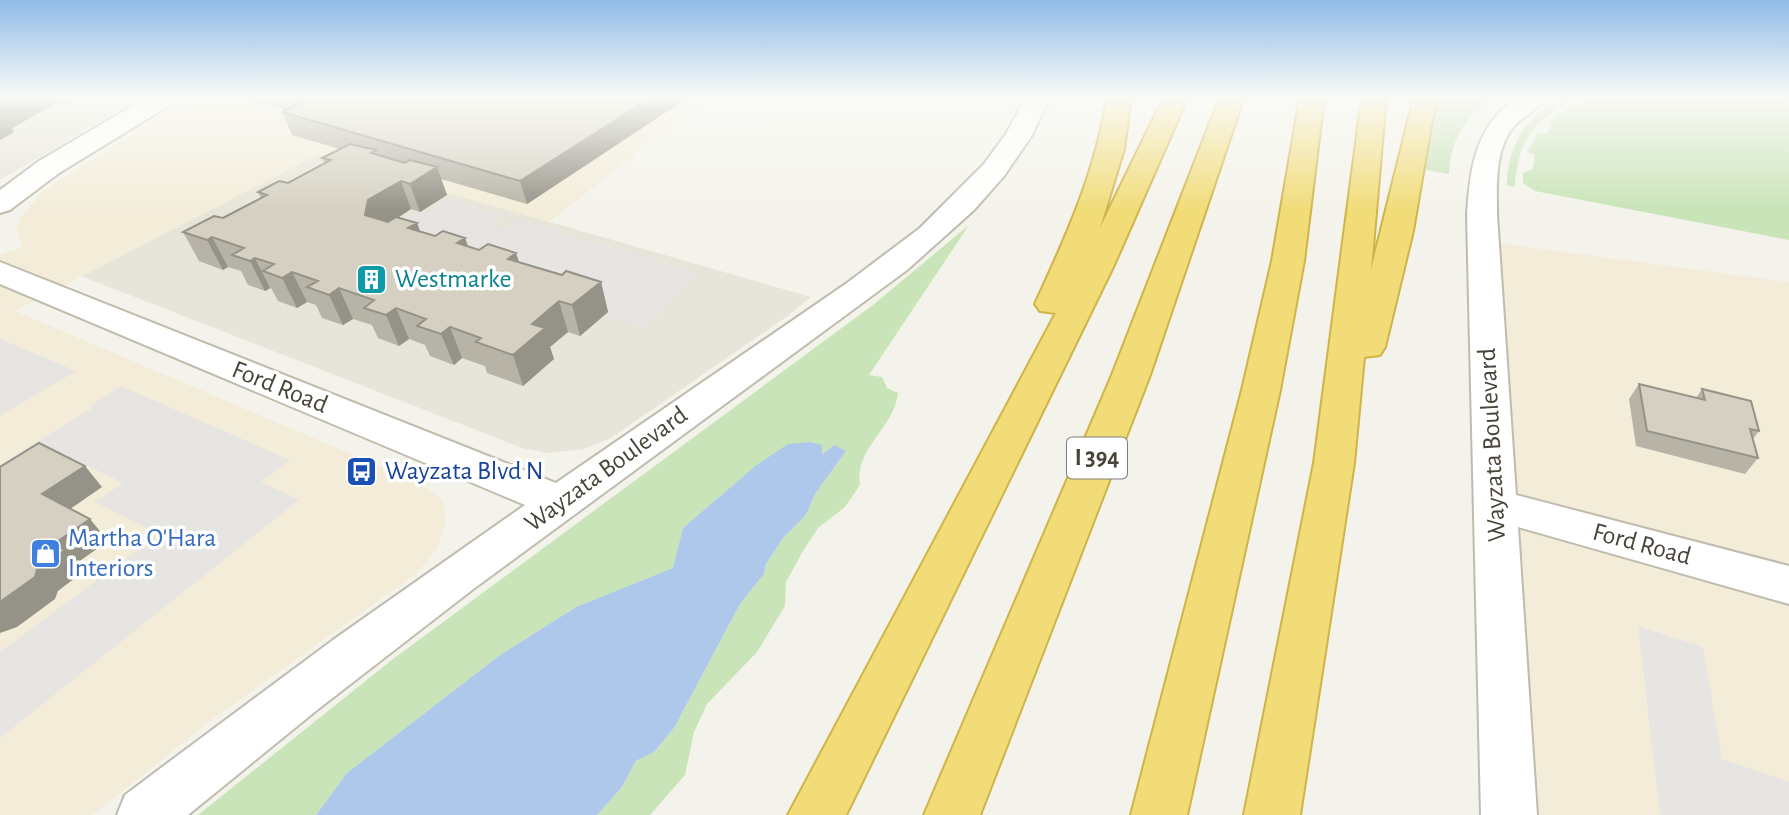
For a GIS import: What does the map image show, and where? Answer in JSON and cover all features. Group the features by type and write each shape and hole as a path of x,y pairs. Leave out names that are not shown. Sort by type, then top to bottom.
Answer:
{"highway":[{"path":"809,815 978,454 1037,339 1093,202 1111,135"},
{"path":"816,815 1086,290 1158,135"},
{"name":"I 394","path":"952,815 1131,374 1218,135"},
{"path":"1159,815 1261,390 1288,261 1306,135"},
{"path":"1272,815 1334,463 1370,135"},
{"path":"1334,463 1382,294 1418,135"}],"street":[{"path":"0,204 49,167 102,135"},
{"name":"Wayzata Boulevard","path":"145,815 316,680 560,502 849,297 931,232 968,198 1002,160 1016,135"},
{"name":"Wayzata Boulevard","path":"1493,135 1484,162 1482,215 1509,815"},
{"name":"Ford Road","path":"0,272 560,502"},
{"name":"Ford Road","path":"1495,505 1789,585"}],"shaded area":[{"path":"0,135 77,135 0,180"},
{"path":"131,135 660,135 549,222 317,155 15,311 417,482 442,499 446,520 438,548 416,574 210,721 93,815 0,815 0,255 22,247 17,230 20,218 43,191"},
{"path":"317,155 811,297 611,438 584,449 548,453 522,448 81,276"},
{"path":"446,199 504,216 488,229 502,231 518,220 700,273 660,309 664,311 646,328 604,315 607,311 389,229 414,213 424,213"},
{"path":"1483,241 1789,282 1789,815 1509,815"},
{"path":"0,339 76,371 0,416"},
{"path":"121,386 290,460 261,482 299,500 0,738 0,652 159,534 95,502 123,483 61,453 32,471 9,459 92,408 90,406"},
{"path":"1638,626 1703,647 1722,759 1789,782 1789,815 1660,815"}],"green space":[{"path":"1428,135 1459,135 1452,152 1449,174 1421,169"},
{"path":"1520,135 1530,135 1520,156 1515,187 1507,185 1511,156"},
{"path":"1537,135 1789,135 1789,240 1535,191 1523,183 1523,173 1533,169 1535,155 1527,152"},
{"path":"969,225 869,375 882,377 887,388 898,393 890,417 863,460 860,485 845,507 818,528 803,551 786,582 785,606 757,652 707,704 694,732 685,775 650,815 597,815 622,787 636,761 654,752 674,728 740,604 764,574 766,564 783,538 806,515 815,494 846,451 754,467 683,528 674,568 576,607 500,655 347,773 316,815 198,815 393,659 873,305"}],"water":[{"path":"810,442 822,445 822,455 834,445 846,451 815,494 806,515 783,538 766,564 764,574 740,604 674,728 654,752 636,761 622,787 597,815 316,815 347,773 500,655 576,607 673,568 683,528 754,467 788,444"}],"building":[{"path":"361,135 592,135 520,181"},
{"name":"Westmarke","path":"350,144 376,150 371,153 405,163 410,160 437,167 410,184 401,181 368,200 365,215 388,222 396,217 417,223 408,228 435,236 443,231 465,238 457,243 479,250 488,244 516,253 508,259 562,275 566,271 601,282 572,305 559,301 532,324 545,328 513,355 476,342 481,338 450,327 441,334 417,326 426,319 396,308 386,315 364,308 374,300 339,288 329,295 307,287 318,281 292,272 282,278 263,271 274,264 232,255 244,248 212,237 207,240 183,232 214,216 223,218 267,195 258,192 279,181 288,183 331,160 322,158"},
{"path":"1639,384 1705,400 1702,389 1751,401 1759,431 1750,429 1758,458 1647,431"},
{"path":"39,443 85,466 42,494 90,519 54,544 65,550 37,569 35,577 0,602 0,467"}],"place":[{"name":"Westmarke","path":"372,279"},
{"name":"Wayzata Blvd N","path":"362,471"},
{"name":"Martha O'Hara Interiors","path":"45,553"}]}
